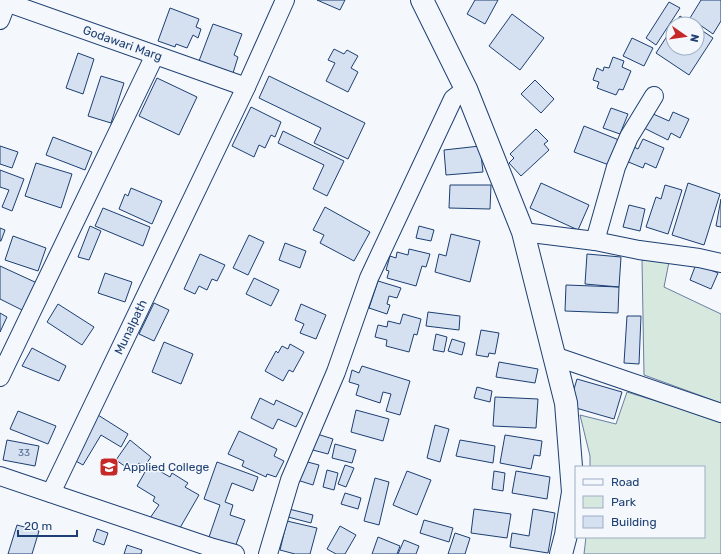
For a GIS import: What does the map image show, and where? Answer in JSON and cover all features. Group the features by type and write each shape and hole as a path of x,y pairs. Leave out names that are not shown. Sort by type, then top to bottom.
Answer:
{"street":[{"name":"Munalpath","path":"51,493 246,87 286,0"},
{"path":"422,0 466,89 523,232 566,403 573,492 566,535 561,554"},
{"name":"Godawari Marg","path":"3,1 246,87"},
{"path":"0,20 3,1"},
{"path":"0,377 155,55"},
{"path":"268,554 290,480 336,372 369,278 453,99 466,89"},
{"path":"595,241 616,167 629,137 654,96"},
{"path":"523,232 595,241 639,250 699,258 721,263"},
{"path":"554,356 721,413"},
{"path":"0,476 212,551 235,554"}],"green space":[{"path":"642,260 669,262 664,287 721,314 721,403 644,375"},
{"path":"627,392 721,421 721,554 584,554 586,538 705,538 705,466 590,466 590,456 580,415 616,424"}],"building":[{"path":"317,0 345,0 340,10"},
{"path":"475,0 498,0 485,24 467,14"},
{"path":"701,0 721,0 721,21 713,34 705,28 705,16 691,16"},
{"path":"669,2 680,8 675,16 665,16 665,31 656,45 646,38"},
{"path":"170,8 199,19 196,27 201,29 198,38 193,35 187,48 176,44 175,47 158,41"},
{"path":"512,14 544,38 520,70 489,46"},
{"path":"213,24 242,34 234,55 238,57 233,73 199,61"},
{"path":"705,32 713,38 705,50"},
{"path":"632,38 653,48 644,66 623,56"},
{"path":"665,39 665,56 701,56 689,75 656,53"},
{"path":"334,49 344,54 347,50 358,56 351,68 358,72 348,92 326,81 335,63 328,60"},
{"path":"78,53 94,59 83,94 66,88"},
{"path":"613,57 624,61 622,67 631,71 623,90 619,89 616,95 597,88 599,82 593,80 597,68 603,71 604,67 609,68"},
{"path":"101,76 124,83 111,123 88,116"},
{"path":"269,76 365,123 348,159 314,143 321,128 259,98"},
{"path":"157,78 197,97 179,135 139,116"},
{"path":"535,80 554,99 541,113 521,94"},
{"path":"251,107 281,122 275,137 271,135 265,148 259,145 254,157 232,146"},
{"path":"611,108 628,114 620,134 603,128"},
{"path":"673,112 689,119 680,138 671,133 668,140 644,128 651,113 669,121"},
{"path":"584,126 619,140 609,165 574,152"},
{"path":"536,129 548,141 544,144 549,150 521,176 509,163 514,158 510,154"},
{"path":"283,131 344,161 327,196 313,189 324,165 278,143"},
{"path":"53,137 92,152 85,170 46,155"},
{"path":"643,139 664,148 656,168 645,163 643,168 626,161 632,146 638,149"},
{"path":"0,146 18,152 12,168 0,164"},
{"path":"480,146 483,172 446,175 444,150"},
{"path":"36,163 72,174 61,208 25,196"},
{"path":"0,170 24,179 12,211 2,207 9,190 0,187"},
{"path":"541,183 589,205 578,230 530,208"},
{"path":"688,183 720,194 704,245 672,235"},
{"path":"450,185 491,185 490,209 449,208"},
{"path":"665,185 682,190 668,234 646,227 656,197 661,199"},
{"path":"131,188 162,201 152,224 119,209 125,194 128,196"},
{"path":"721,199 721,227 716,226"},
{"path":"629,205 645,209 640,231 623,227"},
{"path":"325,207 370,232 354,261 320,243 324,235 313,230"},
{"path":"103,208 150,227 143,246 95,226"},
{"path":"90,226 101,231 89,260 78,257"},
{"path":"419,226 434,230 431,241 416,238"},
{"path":"0,228 5,230 1,241 0,241"},
{"path":"451,234 480,241 470,282 435,272 439,254 446,256"},
{"path":"249,235 264,242 248,275 233,268"},
{"path":"13,236 46,248 38,271 5,260"},
{"path":"285,243 306,251 300,268 279,260"},
{"path":"409,249 430,254 426,267 422,266 416,286 387,278 389,271 386,270 390,256 396,258 397,252 408,255"},
{"path":"200,254 225,265 217,281 212,279 207,290 199,286 195,294 184,289"},
{"path":"587,254 621,257 619,287 585,284"},
{"path":"696,264 718,273 711,289 690,280"},
{"path":"0,266 37,283 24,311 0,299"},
{"path":"105,273 132,282 125,302 98,293"},
{"path":"254,278 279,290 271,306 246,294"},
{"path":"378,281 401,288 397,298 389,296 387,304 390,305 387,314 369,308"},
{"path":"566,285 619,287 618,313 565,311"},
{"path":"154,303 169,310 154,341 139,334"},
{"path":"58,304 94,327 82,345 47,322"},
{"path":"301,304 326,315 316,339 300,333 304,324 295,320"},
{"path":"428,312 460,316 459,330 426,326"},
{"path":"0,313 7,317 0,332"},
{"path":"403,314 421,319 417,335 414,334 409,352 386,346 387,340 375,337 378,325 387,327 388,321 400,324"},
{"path":"627,316 641,316 639,364 624,363"},
{"path":"481,330 499,333 495,354 489,353 488,357 476,355"},
{"path":"436,334 447,337 444,352 433,350"},
{"path":"452,339 465,343 462,355 448,351"},
{"path":"164,342 193,354 181,384 152,372"},
{"path":"290,344 304,352 293,372 289,370 283,381 265,371 276,351 278,353 282,346 288,349"},
{"path":"32,348 66,366 59,381 22,366"},
{"path":"499,362 538,369 535,383 496,377"},
{"path":"362,366 410,381 400,415 386,411 391,394 383,392 380,403 356,395 359,385 349,382 352,370 359,373"},
{"path":"577,379 622,392 614,419 569,406"},
{"path":"477,387 492,391 490,402 474,398"},
{"path":"495,397 538,399 536,428 493,426"},
{"path":"260,398 274,405 276,400 303,413 296,427 278,419 273,429 251,418"},
{"path":"356,410 389,419 383,441 351,432"},
{"path":"18,411 56,426 48,444 10,429"},
{"path":"98,415 128,434 121,447 101,435 83,465 72,459"},
{"path":"435,425 449,429 440,462 427,458"},
{"path":"239,431 277,449 274,456 284,461 276,477 267,474 266,477 242,466 244,461 228,454"},
{"path":"314,433 333,439 328,454 309,449"},
{"path":"505,435 542,441 540,456 534,455 531,469 500,463"},
{"path":"7,440 39,446 35,466 3,460"},
{"path":"130,440 151,457 144,467 139,463 133,472 116,460"},
{"path":"460,440 495,446 493,463 456,456"},
{"path":"335,444 356,450 352,463 332,458"},
{"path":"300,460 319,465 313,485 294,479"},
{"path":"217,462 258,477 253,491 232,483 225,502 233,505 230,515 245,520 234,550 208,540 220,505 204,499"},
{"path":"149,465 170,477 172,473 188,483 185,487 199,495 177,533 150,518 159,505 153,501 155,497 137,486"},
{"path":"345,465 354,468 346,487 338,484"},
{"path":"327,470 338,473 334,490 323,487"},
{"path":"407,471 431,480 417,515 393,505"},
{"path":"494,471 505,473 503,491 492,489"},
{"path":"516,471 550,477 547,499 512,493"},
{"path":"375,478 389,482 379,525 364,521"},
{"path":"345,493 361,498 358,509 341,504"},
{"path":"289,509 313,515 311,523 288,517"},
{"path":"474,509 511,514 507,538 471,533"},
{"path":"533,509 555,513 548,553 510,547 512,533 529,536"},
{"path":"424,520 453,528 449,542 420,533"},
{"path":"287,521 317,528 310,554 295,554 280,550"},
{"path":"17,525 39,531 32,554 8,554"},
{"path":"340,526 356,535 345,554 336,554 327,549"},
{"path":"97,529 108,533 104,545 93,541"},
{"path":"455,533 470,538 465,554 448,554"},
{"path":"378,537 400,546 397,554 372,554"},
{"path":"404,540 419,546 416,554 398,554"},
{"path":"127,545 142,550 141,554 124,554"}],"place":[{"name":"Applied College","path":"109,467"}]}
